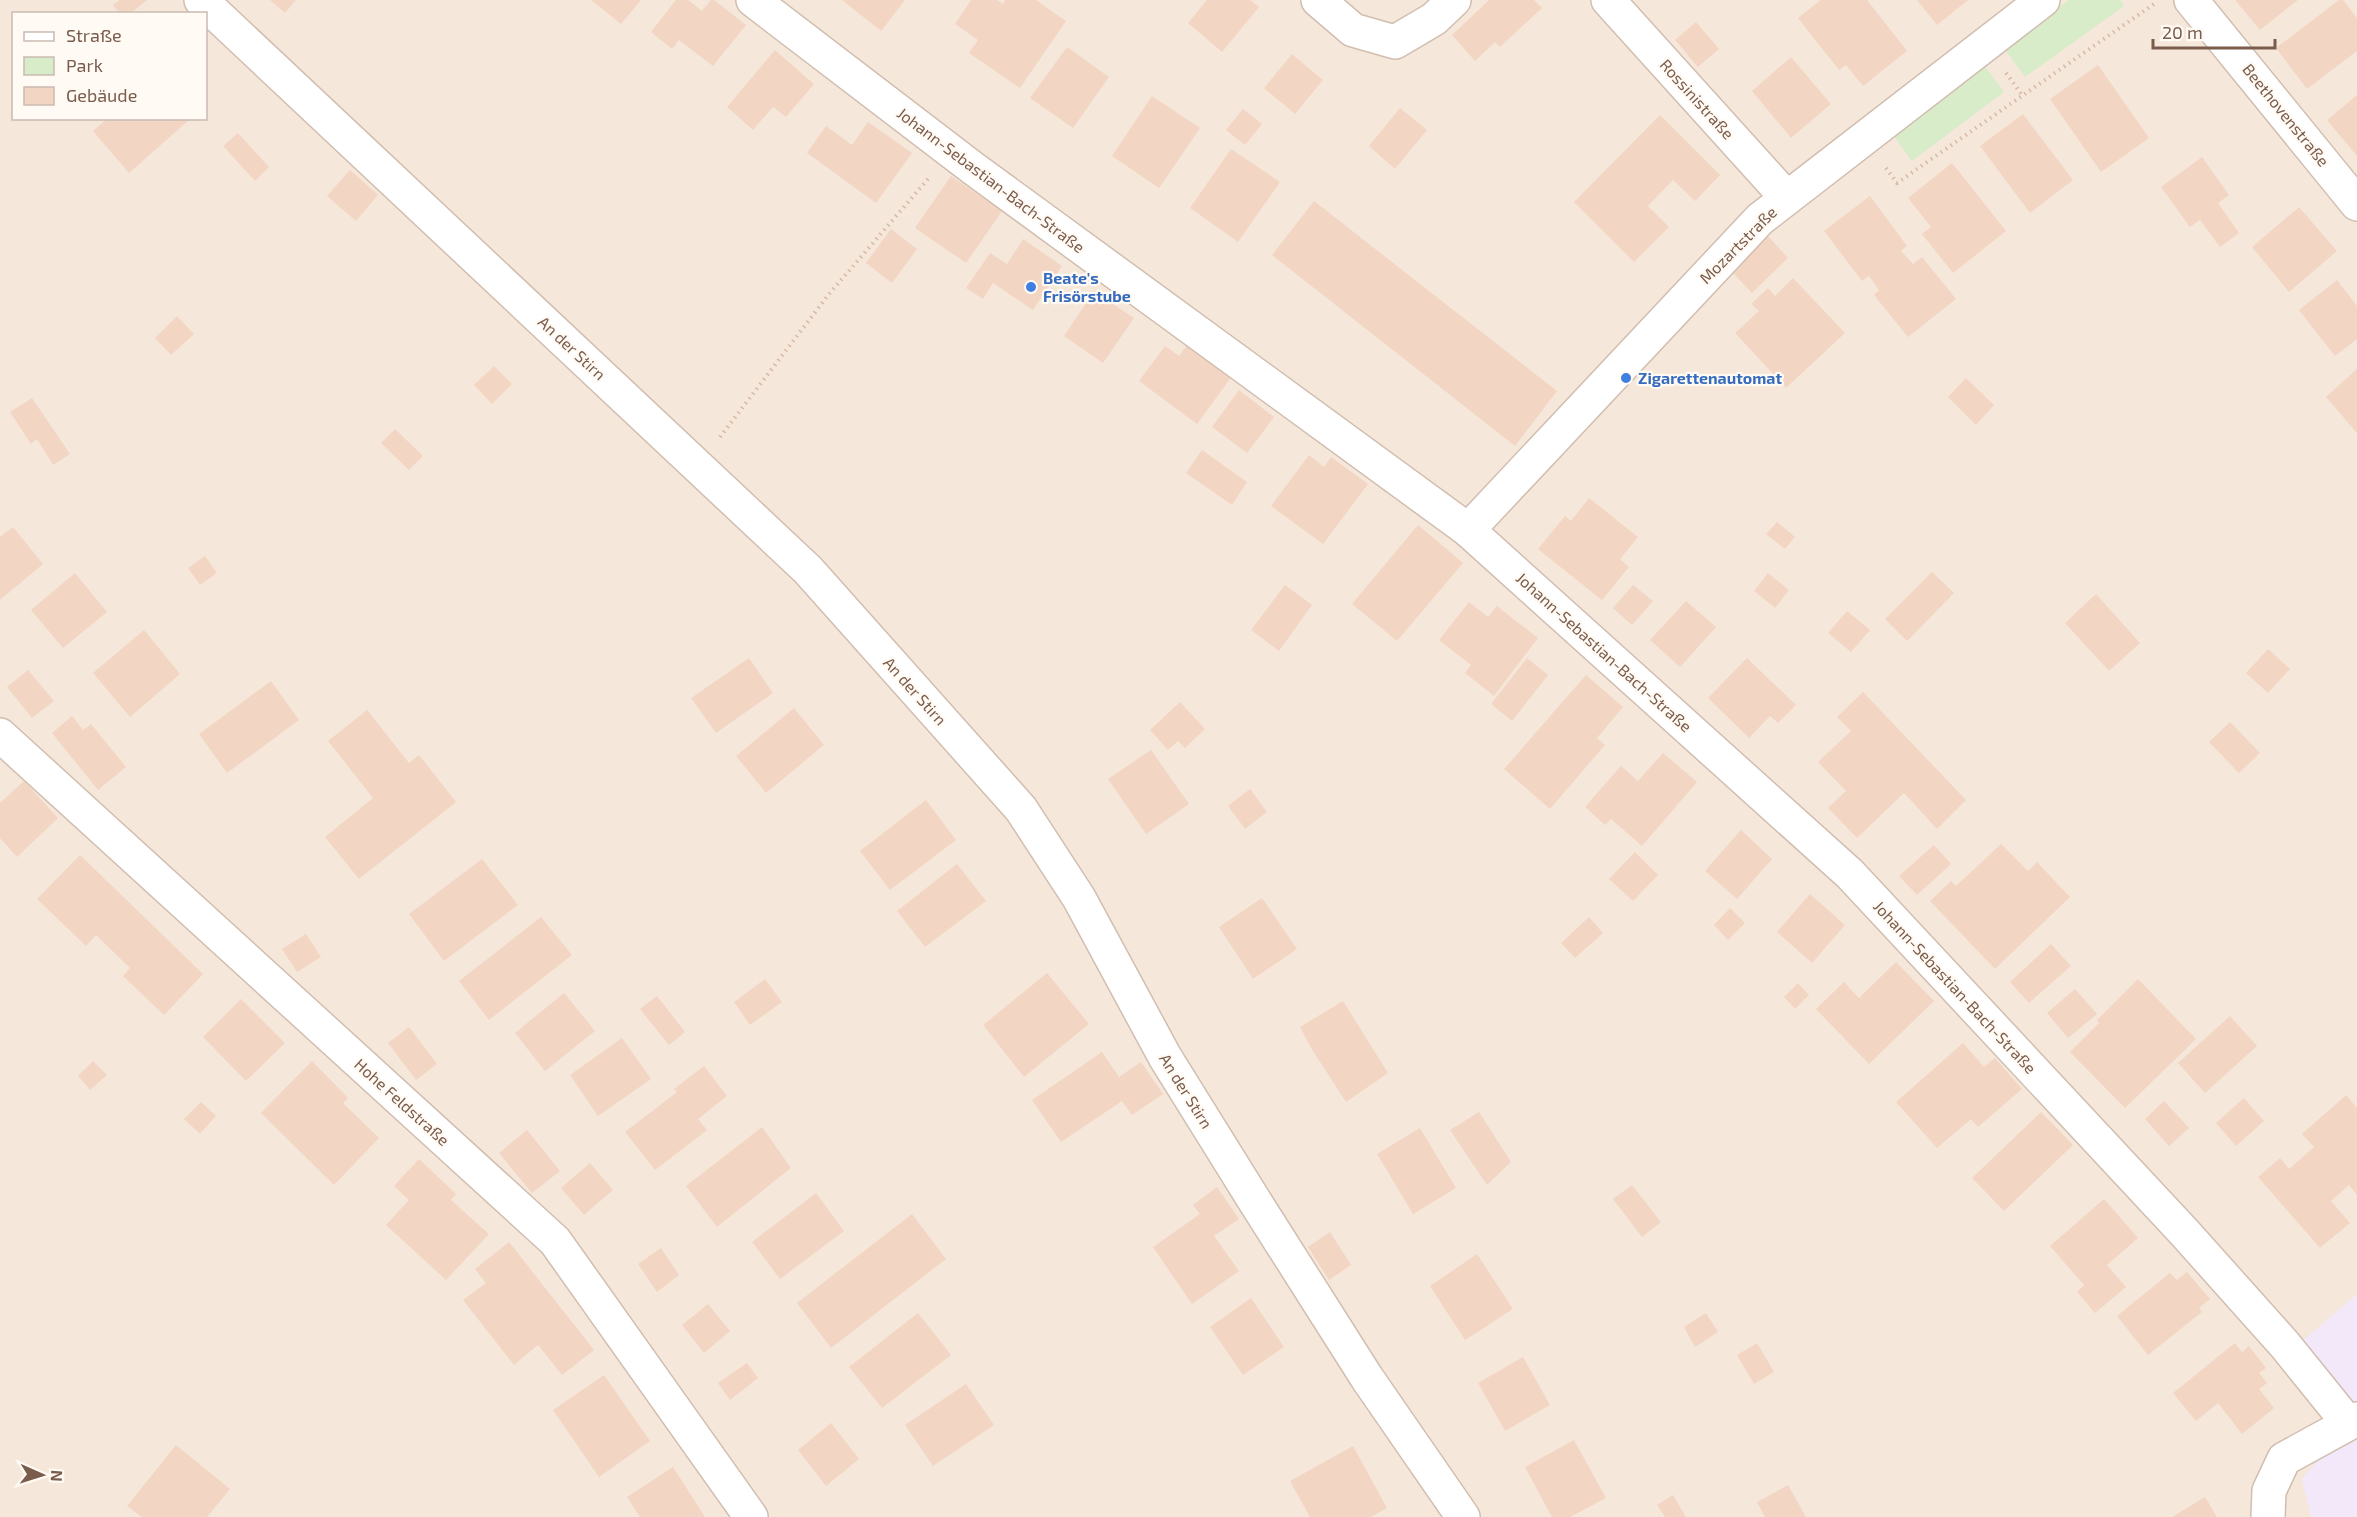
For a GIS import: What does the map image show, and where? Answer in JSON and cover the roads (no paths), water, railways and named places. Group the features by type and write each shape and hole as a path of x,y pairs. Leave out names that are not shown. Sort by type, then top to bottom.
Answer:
{"street":[{"name":"An der Stirn","path":"201,0 808,570 1021,809 1079,898 1165,1057 1248,1191 1367,1378 1463,1517"},
{"name":"Johann-Sebastian-Bach-Straße","path":"753,0 974,169 1468,530 1850,874 2184,1232 2352,1421"},
{"path":"1318,0 1353,30 1395,42 1434,19 1454,0"},
{"name":"Rossinistraße","path":"1608,0 1787,198"},
{"name":"Mozartstraße","path":"1468,530 1760,219 2043,0"},
{"name":"Beethovenstraße","path":"2191,0 2357,204"},
{"name":"Hohe Feldstraße","path":"0,735 555,1240 751,1517"},
{"path":"2268,1517 2269,1491 2284,1459 2352,1421"}],"place":[{"name":"Beate's Frisörstube","path":"1031,287"},
{"name":"Zigarettenautomat","path":"1626,378"}]}
